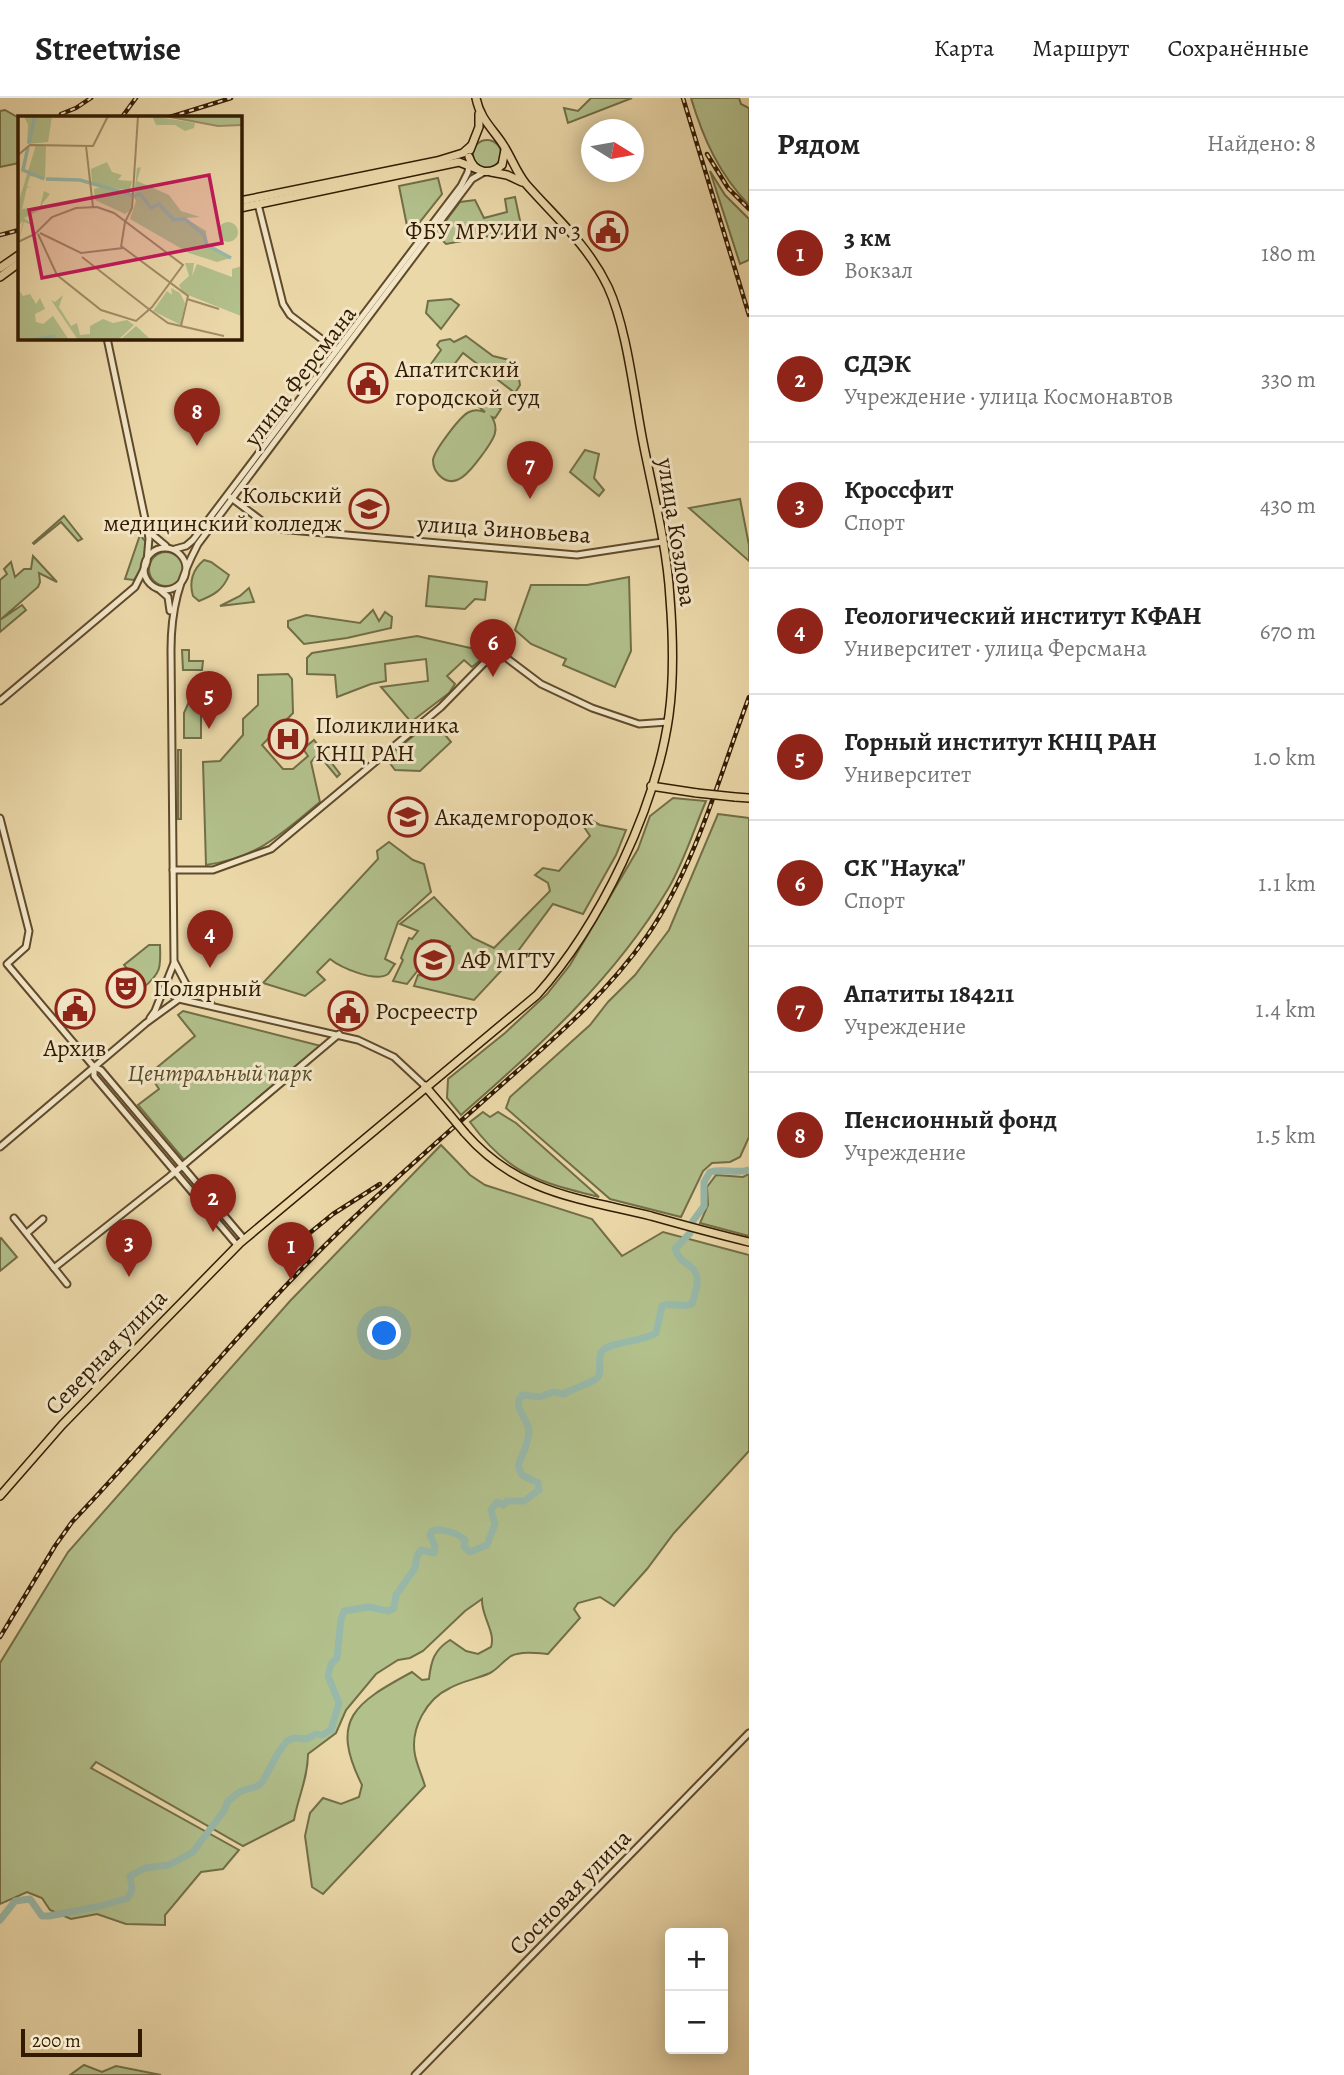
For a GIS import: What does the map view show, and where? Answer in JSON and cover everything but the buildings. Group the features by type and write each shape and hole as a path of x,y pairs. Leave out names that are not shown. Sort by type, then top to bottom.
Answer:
{"main road":[{"path":"242,207 257,201 469,160 483,171 496,170 502,164 505,149 485,123 476,98"},
{"path":"469,160 471,144 479,127 479,110"},
{"path":"347,183 457,156 483,136 497,138"},
{"name":"улица Козлова","path":"244,1239 425,1086 492,1034 537,995 556,974 590,919 633,839 668,722 671,623 668,574 621,328 609,289 583,245 526,184 505,149"},
{"name":"улица Козлова","path":"483,171 508,175 526,184"},
{"path":"242,201 257,201"},
{"path":"2,263 18,255"},
{"path":"0,277 18,264"},
{"path":"651,786 749,798"},
{"name":"улица Ферсмана","path":"425,1086 489,1159 527,1182 592,1203 749,1242"},
{"name":"Северная улица","path":"0,1496 62,1425 244,1239"}],"street":[{"name":"улица Ферсмана","path":"428,233 461,186 468,172 469,160"},
{"name":"улица Ферсмана","path":"245,476 428,233 472,179 483,171"},
{"path":"257,201 283,304 290,315 336,350"},
{"name":"улица Ферсмана","path":"171,619 176,598 198,544 336,350 365,316"},
{"path":"107,340 150,548 135,587"},
{"name":"улица Ферсмана","path":"172,549 186,546 193,540 230,497"},
{"name":"улица Зиновьева","path":"230,497 270,527 278,529 577,555 595,555 663,542"},
{"path":"0,701 135,587 143,584 175,587 184,576 186,564 183,557 148,531"},
{"path":"156,587 146,578 146,563 155,550 172,549"},
{"name":"улица Ферсмана","path":"146,1023 155,1011 174,961 171,619 168,597 156,587"},
{"path":"173,870 213,870 271,849 441,707 493,654 504,656 541,684 592,708 639,723 668,722"},
{"path":"0,818 29,937 26,947 0,970"},
{"name":"улица Ферсмана","path":"174,961 184,981 211,1004"},
{"path":"7,964 244,1239"},
{"path":"0,1147 146,1023 181,999 187,990 184,981 171,978 166,984 171,994 181,999"},
{"name":"улица Ферсмана","path":"181,999 359,1040 386,1052 407,1067 425,1086"},
{"path":"54,1268 175,1172 339,1034"},
{"path":"94,1068 94,1076 237,1245"},
{"path":"15,1218 67,1284"},
{"path":"27,1234 43,1219"},
{"name":"Сосновая улица","path":"415,2075 749,1733"}],"green space":[{"path":"591,98 632,98 568,123 564,108 578,111"},
{"path":"691,98 739,98 741,104 749,108 749,205 729,181 713,155"},
{"path":"5,110 18,117 18,163 0,167 0,111"},
{"path":"487,140 497,144 501,154 497,164 487,168 477,164 473,154 477,144"},
{"path":"710,171 725,195 749,219 749,260 740,264"},
{"path":"438,178 442,194 419,223 407,226 399,186"},
{"path":"515,197 522,230 446,244 436,234 460,202 475,200 484,218 507,212 505,199"},
{"path":"451,299 459,305 441,329 426,313 428,301"},
{"path":"466,336 493,356 509,360 517,366 520,385 515,393 463,353 446,375 431,364 441,350 437,345 440,341 450,339 454,342"},
{"path":"483,397 501,409 495,418 492,417 495,427 493,439 465,475 452,481 446,480 435,470 434,456 448,434 465,415 475,410 485,412 477,405"},
{"path":"585,450 599,454 594,478 604,490 599,496 570,472"},
{"path":"740,499 749,545 749,561 689,508"},
{"path":"64,516 82,539 78,541 61,522 33,543"},
{"path":"140,535 146,542 143,566 134,580 125,579"},
{"path":"166,552 178,557 183,569 178,581 166,586 154,581 149,569 154,557"},
{"path":"33,556 57,582 39,573 38,587 0,620 0,580 7,574 4,569 11,562 15,577 24,569 31,569"},
{"path":"204,560 229,575 224,585 199,601 193,596 191,586 194,572"},
{"path":"429,576 487,582 485,600 475,599 465,609 426,606"},
{"path":"629,577 631,651 615,687 563,665 566,659 531,644 515,630 531,585 587,585"},
{"path":"249,588 254,602 220,606 240,596"},
{"path":"22,605 26,610 0,632 0,620"},
{"path":"373,610 379,621 385,612 392,617 391,628 304,644 288,627 288,621 306,615 360,623"},
{"path":"417,636 484,651 484,657 472,667 464,660 447,676 455,684 449,693 411,722 381,687 428,681 426,659 385,664 386,681 337,697 335,675 307,674 307,658 312,653"},
{"path":"182,650 189,650 189,661 203,661 202,670 183,670"},
{"path":"288,674 292,679 293,713 262,745 283,769 293,769 308,756 303,749 314,740 340,774 337,777 318,754 311,762 320,802 281,834 255,850 206,865 203,762 220,761 243,735 243,719 258,705 258,675"},
{"path":"206,694 206,706 201,710 201,738 184,738 184,713 192,695"},
{"path":"433,720 451,742 420,771 395,770 386,758"},
{"path":"178,750 181,750 181,819 178,819"},
{"path":"673,798 706,801 674,879 647,922 600,982 574,1010 461,1115 447,1098 448,1079 505,1033 547,994 570,965 638,849 650,816"},
{"path":"718,814 749,818 749,1137 740,1157 730,1162 712,1163 703,1171 681,1217 610,1199 506,1108 510,1097 590,1025 635,975 669,930"},
{"path":"587,818 600,825 626,830 616,855 583,914 553,904 512,959 474,1000 414,986 418,975 437,977 450,946 431,940 418,970 407,984 393,981 409,938 412,939 418,931 400,924 434,897 473,938 494,948 550,891 548,883 535,875 543,868 559,871 590,836 580,821"},
{"path":"389,842 413,860 424,864 431,892 398,922 385,959 395,964 388,974 375,977 367,975 349,970 330,959 317,972 325,980 305,996 263,983 378,859 377,851"},
{"path":"149,945 160,945 160,965 157,974 143,988 124,965"},
{"name":"Центральный парк","path":"183,1011 321,1046 185,1161 138,1105 159,1089 149,1074 195,1036 178,1015"},
{"path":"483,1112 490,1117 498,1112 516,1123 599,1197 541,1180 511,1165 484,1140 470,1122"},
{"path":"441,1145 470,1175 485,1185 592,1219 622,1256 663,1232 749,1255 749,1451 674,1533 614,1606 600,1597 578,1603 574,1609 580,1618 548,1654 515,1654 490,1673 455,1686 434,1699 422,1716 415,1735 415,1755 425,1786 323,1894 312,1887 305,1836 310,1813 323,1798 341,1804 359,1797 362,1785 348,1744 348,1728 353,1715 376,1693 412,1672 422,1680 429,1679 434,1656 450,1640 466,1651 478,1654 491,1647 492,1636 482,1599 465,1611 423,1651 410,1658 398,1660 376,1674 346,1710 336,1733 308,1754 294,1820 243,1846 96,1762 91,1768 239,1850 223,1869 201,1872 165,1915 165,1925 126,1924 97,1914 71,1919 50,1910 42,1898 27,1892 0,1904 0,1663 68,1552 290,1301"},
{"path":"749,1174 749,1236 700,1223 708,1205 707,1187 716,1175 743,1177"},
{"path":"0,1239 17,1257 0,1271"},
{"path":"84,2065 102,2072 116,2066 161,2075 70,2075"}],"waterway":[{"path":"693,1221 704,1206 704,1182 710,1172 749,1170"},
{"path":"0,1920 15,1901 30,1899 42,1916 49,1916 128,1898 132,1890 130,1876 145,1868 169,1865 192,1853 224,1811 228,1801 241,1791 258,1786 263,1781 287,1741 294,1738 307,1739 331,1730 339,1703 328,1676 331,1664 337,1658 344,1611 369,1607 388,1611 394,1608 396,1595 415,1568 421,1550 434,1553 435,1546 430,1535 432,1531 458,1535 465,1540 464,1547 470,1552 487,1545 495,1524 491,1510 497,1502 503,1505 507,1501 524,1501 539,1490 538,1483 522,1475 518,1466 529,1432 519,1409 519,1400 522,1395 540,1397 553,1392 564,1394 592,1381 598,1377 603,1350 656,1333 662,1306 692,1304 697,1284 696,1274 675,1249 690,1233"}],"railway":[{"path":"61,114 91,98"},
{"path":"123,116 136,98"},
{"path":"173,116 231,98"},
{"path":"683,98 749,315"},
{"path":"707,154 728,188 749,209"},
{"path":"0,235 18,230"},
{"path":"0,1637 72,1522 277,1295 368,1204 563,1030 599,995 632,956 664,909 693,850 749,697"},
{"path":"306,1236 333,1214 380,1184"}],"place":[{"name":"ФБУ МРУИИ № 3","path":"608,231"},
{"name":"Апатитский городской суд","path":"368,383"},
{"name":"Пенсионный фонд","path":"197,446"},
{"name":"Апатиты 184211","path":"530,499"},
{"name":"Кольский медицинский колледж","path":"369,509"},
{"name":"СК \"Наука\"","path":"493,677"},
{"name":"Горный институт КНЦ РАН","path":"209,729"},
{"name":"Поликлиника КНЦ РАН","path":"288,739"},
{"name":"Академгородок","path":"408,817"},
{"name":"АФ МГТУ","path":"434,960"},
{"name":"Геологический институт КФАН","path":"210,968"},
{"name":"Полярный","path":"126,988"},
{"name":"Архив","path":"75,1009"},
{"name":"Росреестр","path":"348,1011"},
{"name":"СДЭК","path":"213,1232"},
{"name":"Кроссфит","path":"129,1277"},
{"name":"3 км","path":"291,1280"}]}
